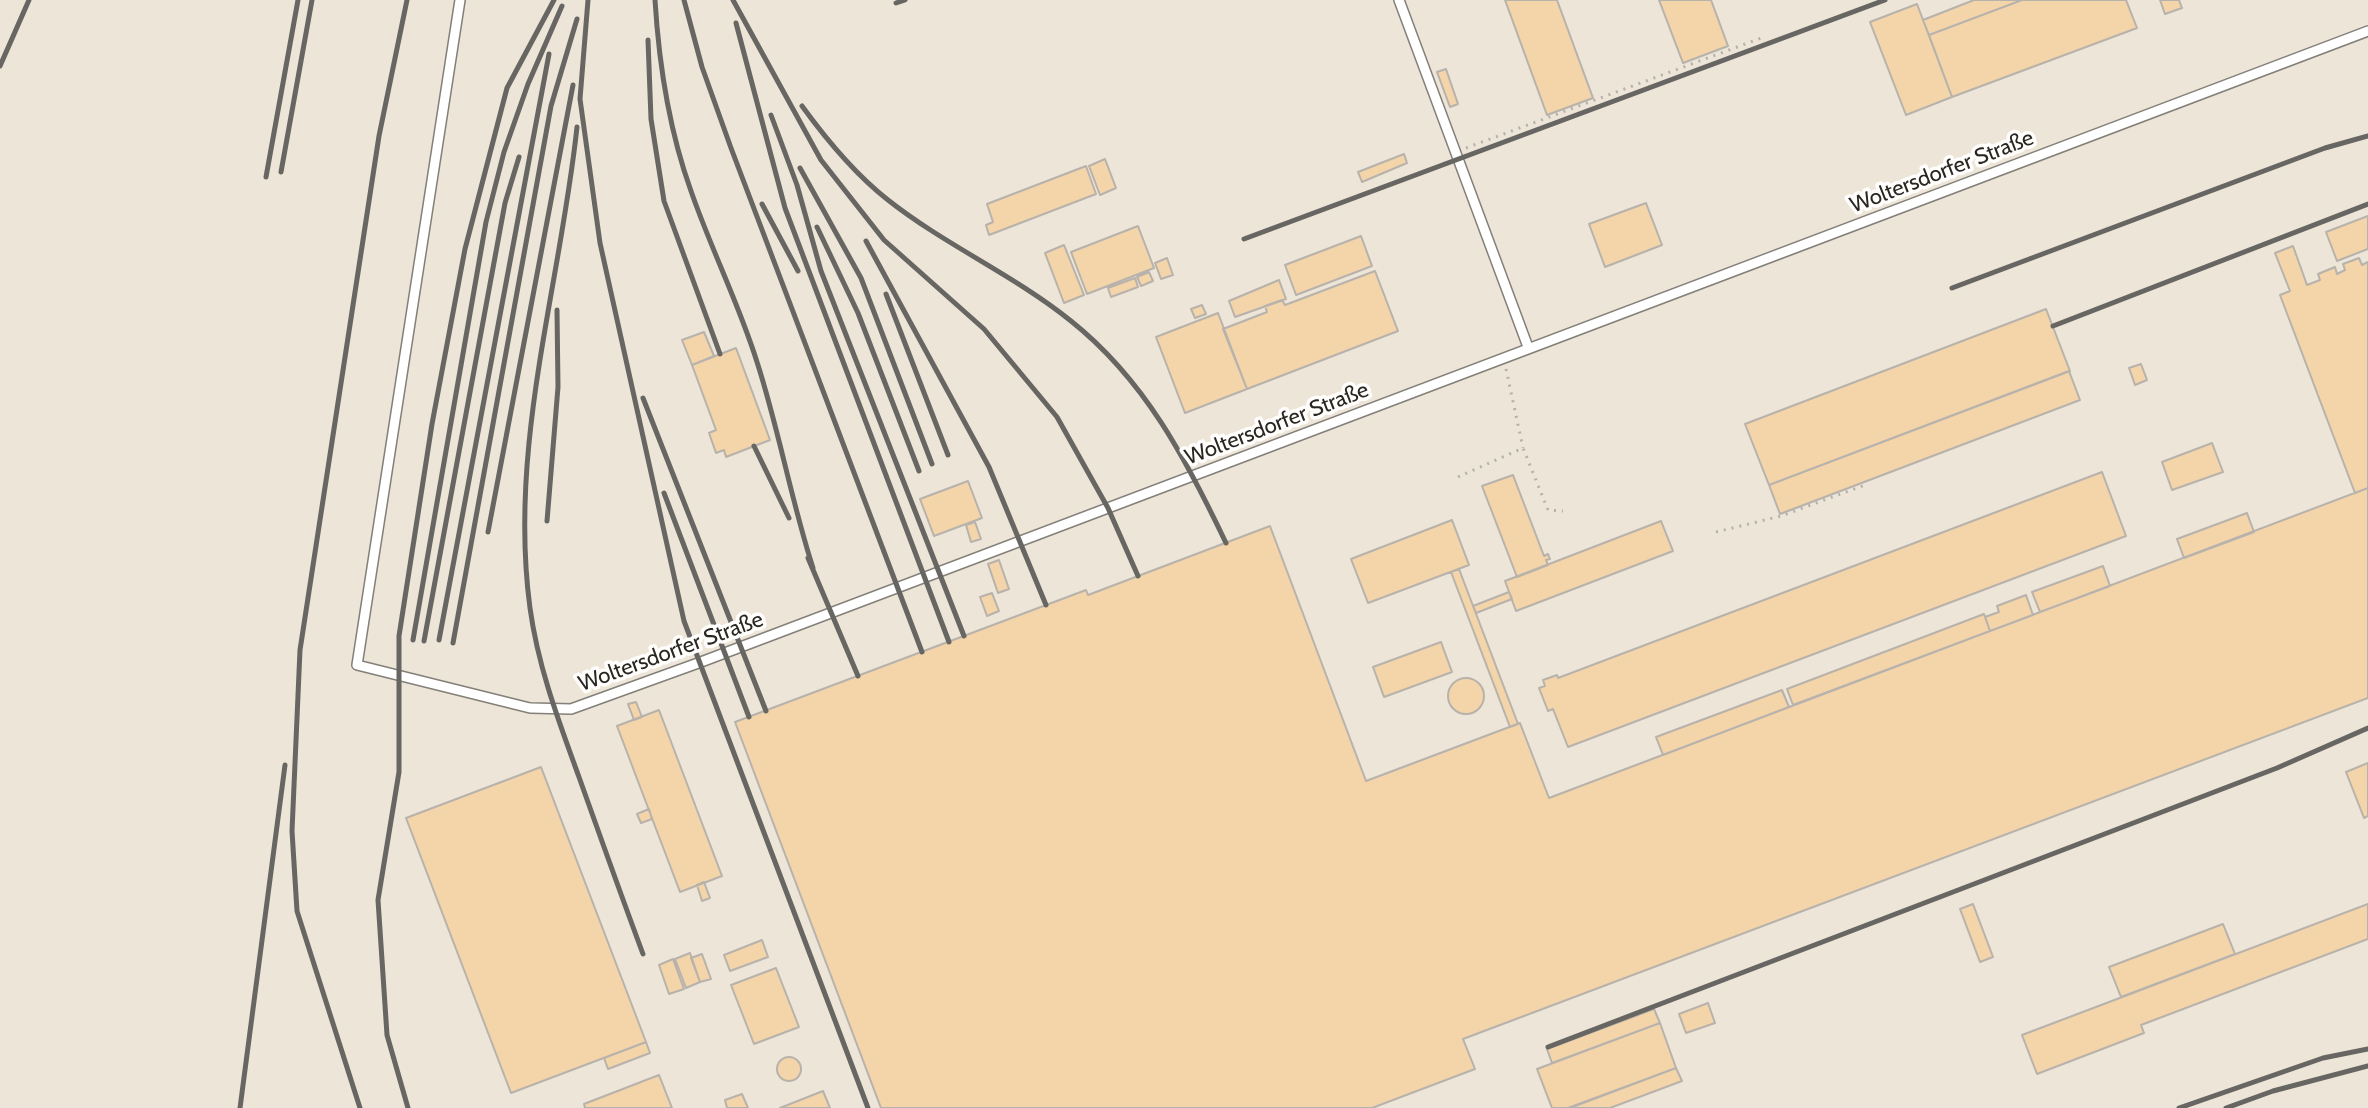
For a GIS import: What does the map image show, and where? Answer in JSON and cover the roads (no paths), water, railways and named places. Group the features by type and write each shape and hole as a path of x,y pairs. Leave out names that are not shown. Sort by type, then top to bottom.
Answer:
{"lane":[{"name":"Woltersdorfer Straße","path":"460,0 357,665 530,708 571,709 2368,31"},
{"path":"1399,0 1528,347"}],"railway":[{"path":"0,66 29,0"},
{"path":"266,177 298,0"},
{"path":"281,172 312,0"},
{"path":"360,1108 297,911 292,831 300,650 379,136 407,0"},
{"path":"408,1108 387,1035 378,900 399,772 399,636 432,424 465,249 507,88 554,0"},
{"path":"588,0 580,99 600,243 684,621 868,1108"},
{"path":"655,0 662,73 683,168 757,362 813,568"},
{"path":"684,0 702,67 731,148 922,652"},
{"path":"733,0 821,160 884,240 984,329 1057,417 1108,508 1138,576"},
{"path":"896,3 905,0"},
{"path":"1244,239 1885,0"},
{"path":"413,640 486,222 504,152 528,84 562,6"},
{"path":"453,643 551,106 577,19"},
{"path":"736,23 785,208 949,642"},
{"path":"648,40 651,119 664,201 720,354"},
{"path":"439,640 549,54"},
{"path":"488,532 573,85"},
{"path":"802,106 842,156 888,200 1049,304 1097,344 1121,369 1161,423 1179,451 1226,543"},
{"path":"771,115 797,185 821,271 964,636"},
{"path":"577,127 531,427 525,547 530,608 544,673 643,954"},
{"path":"1952,288 2325,148 2368,136"},
{"path":"424,641 505,203 519,157"},
{"path":"800,168 861,278 932,464"},
{"path":"762,204 798,271"},
{"path":"2053,326 2368,204"},
{"path":"817,227 858,313 919,471"},
{"path":"866,241 989,467 1046,605"},
{"path":"886,294 948,455"},
{"path":"547,521 558,387 557,310"},
{"path":"643,398 766,711"},
{"path":"754,446 789,518"},
{"path":"664,493 749,717"},
{"path":"808,558 858,676"},
{"path":"1548,1047 2277,768 2368,728"},
{"path":"240,1108 285,765"},
{"path":"2179,1108 2323,1058 2368,1049"},
{"path":"2226,1108 2273,1091 2368,1066"}]}
